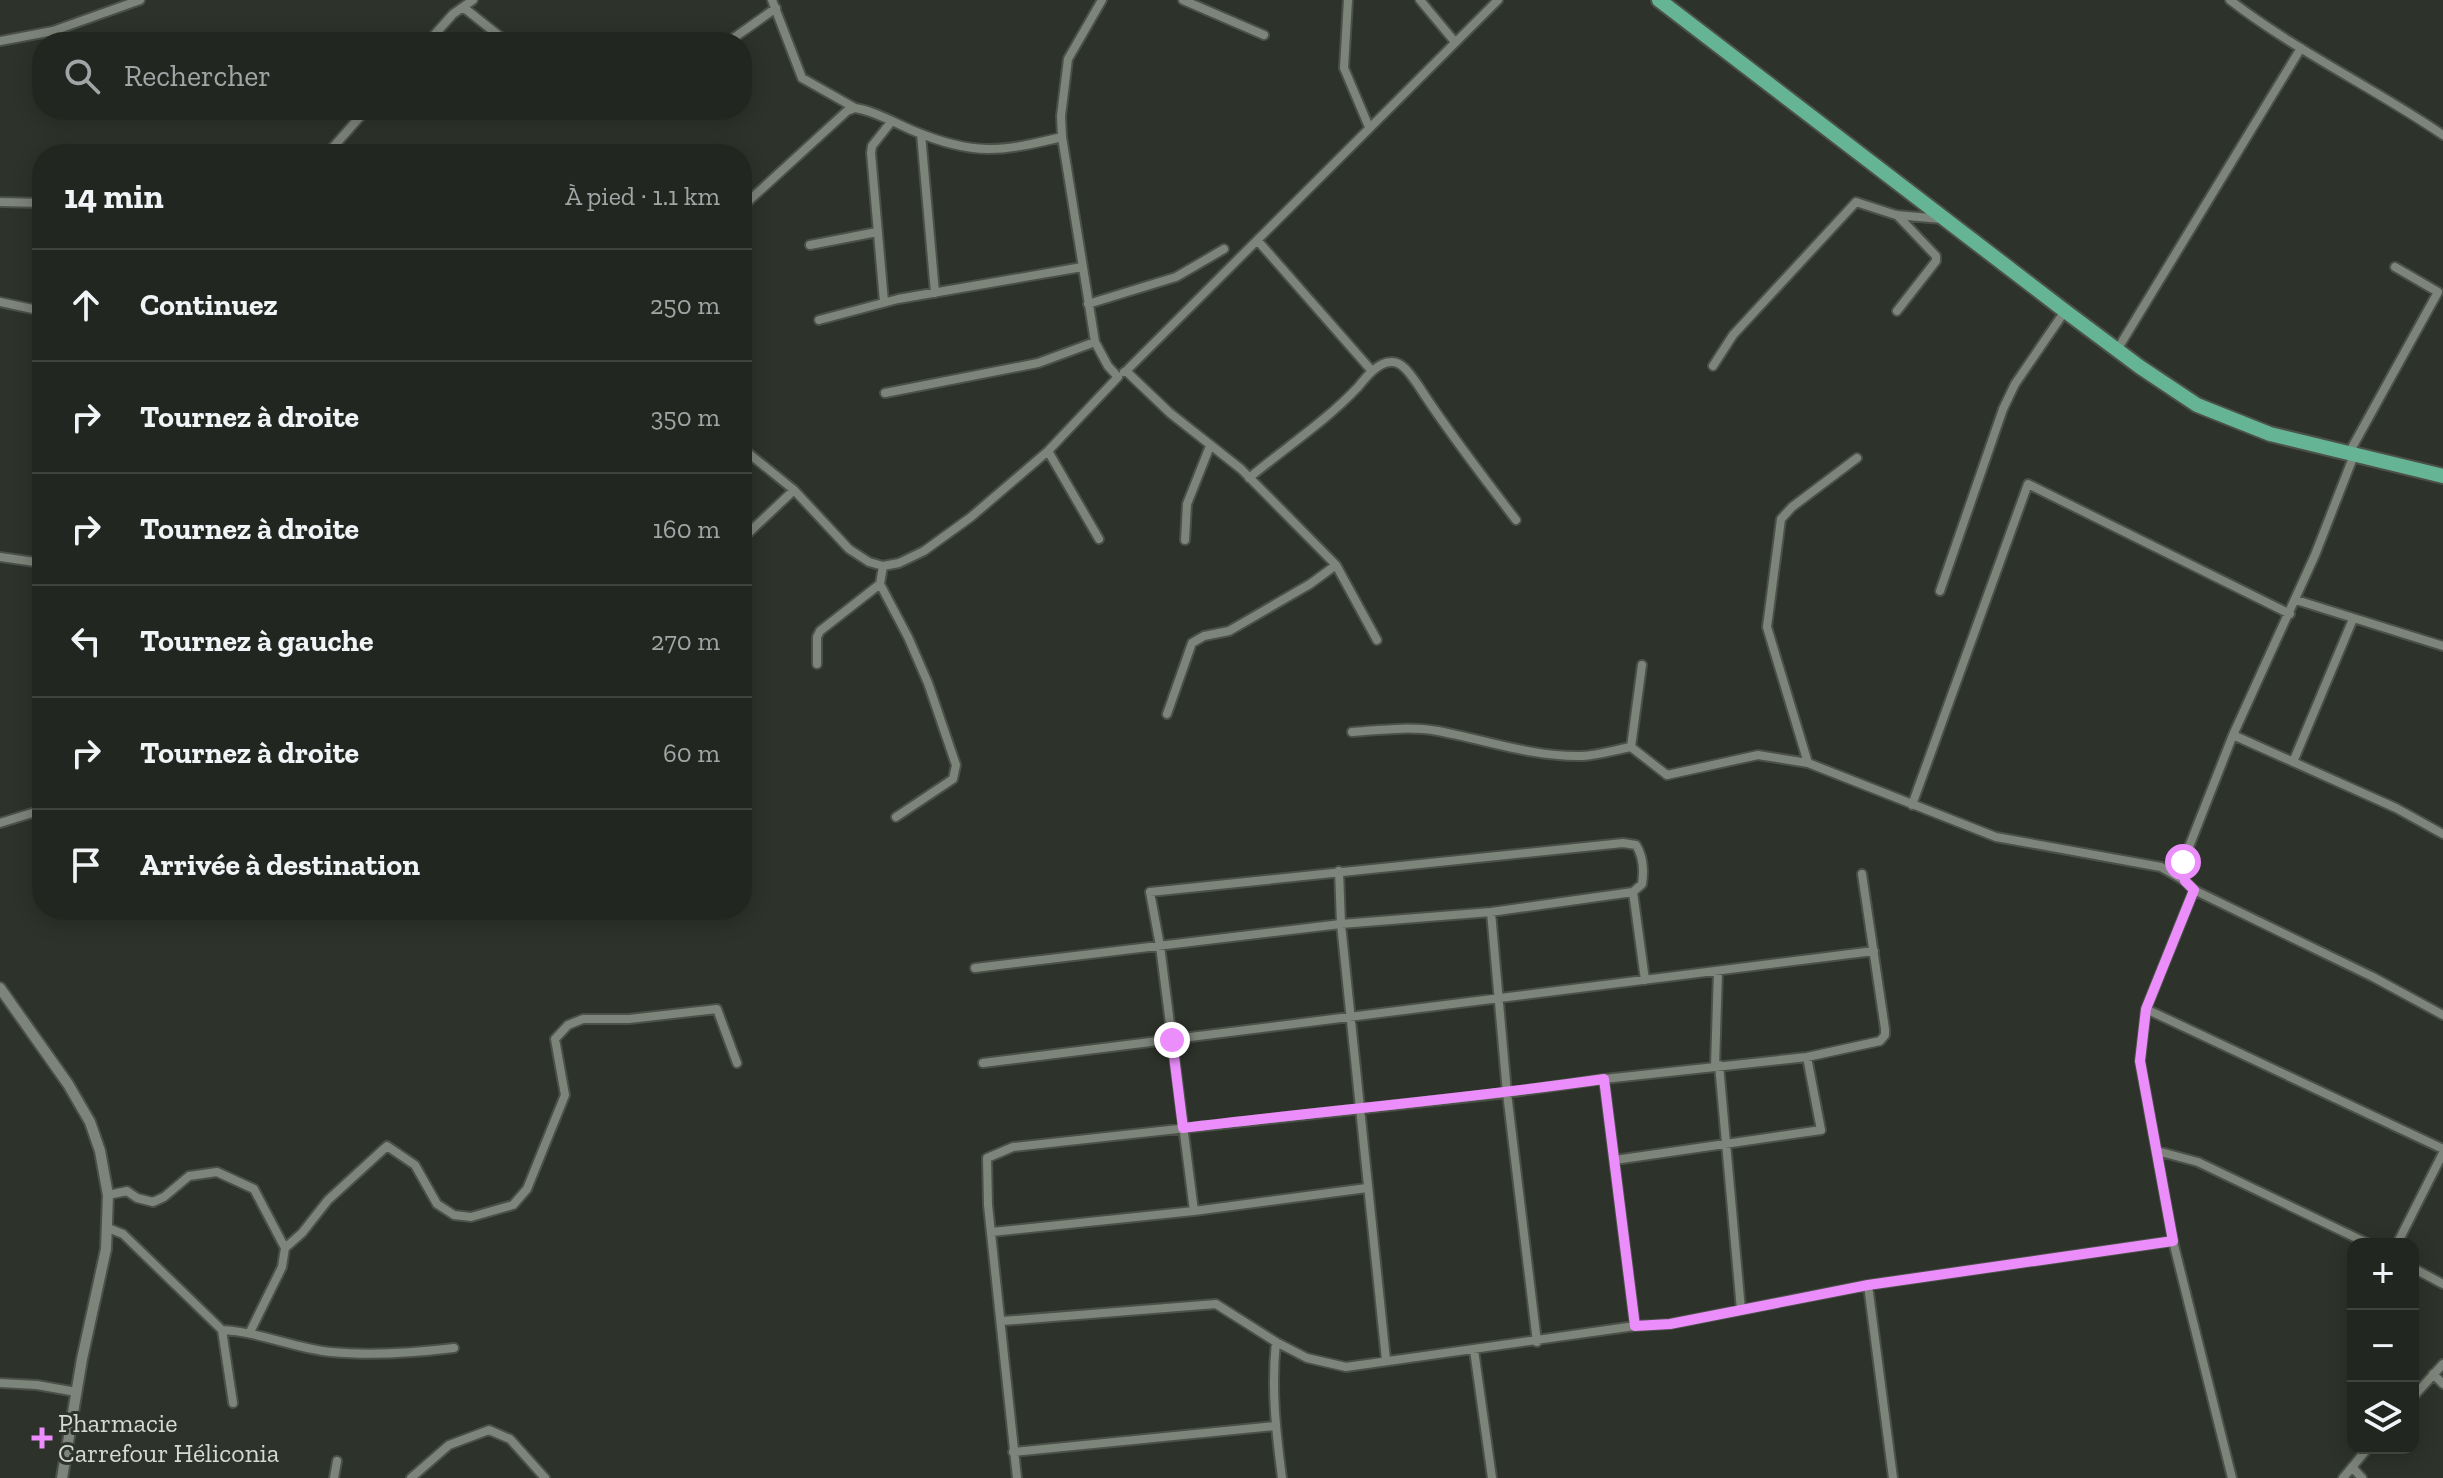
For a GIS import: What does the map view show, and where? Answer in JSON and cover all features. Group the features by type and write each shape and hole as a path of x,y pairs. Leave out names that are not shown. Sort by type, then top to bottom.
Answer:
{"main road":[{"path":"1659,0 2117,350 2209,411 2270,434 2443,476"}],"street":[{"path":"48,32 140,0"},
{"path":"438,32 473,0"},
{"path":"1090,0 1100,3 1068,59 1063,91 1062,137 1095,342 1108,366 1122,374 1249,478 1336,565 1377,640"},
{"path":"1183,0 1264,35"},
{"path":"1348,0 1344,68 1369,127"},
{"path":"1420,0 1455,42"},
{"path":"752,456 794,490 849,549 869,562 883,566 899,563 946,536 1048,451 1498,0"},
{"path":"2230,0 2301,48 2443,135"},
{"path":"740,32 774,4 802,78 855,108 921,134 971,150 989,151 1062,137"},
{"path":"463,7 494,32"},
{"path":"0,41 32,35"},
{"path":"2117,350 2301,48"},
{"path":"752,198 847,111 855,108"},
{"path":"336,144 357,120"},
{"path":"884,302 871,153 872,146 891,122"},
{"path":"921,134 935,293"},
{"path":"0,202 32,203"},
{"path":"1713,366 1733,335 1856,202 1896,215 1947,220"},
{"path":"1896,215 1936,256 1936,261 1897,311"},
{"path":"810,245 877,232"},
{"path":"1258,241 1372,371"},
{"path":"1088,304 1176,277 1224,249"},
{"path":"819,320 884,302 1082,267"},
{"path":"2185,881 2183,862 2233,735 2296,600 2352,454 2438,292 2395,267"},
{"path":"0,302 32,309"},
{"path":"1940,591 2003,409 2015,384 2065,311"},
{"path":"885,393 1038,363 1095,342"},
{"path":"1249,478 1324,421 1372,371 1389,361 1401,364 1440,421 1516,520"},
{"path":"1185,540 1187,504 1210,446"},
{"path":"1048,451 1099,539"},
{"path":"1808,763 1767,627 1781,519 1792,507 1857,458"},
{"path":"1912,805 2028,484 2290,614"},
{"path":"752,530 794,490"},
{"path":"0,557 32,562"},
{"path":"1167,714 1196,639 1229,631 1310,584 1336,565"},
{"path":"883,566 880,584 928,683 956,765 953,779 896,817"},
{"path":"817,664 817,637 820,631 880,584"},
{"path":"2296,600 2443,646"},
{"path":"2293,762 2353,619"},
{"path":"1631,747 1642,665"},
{"path":"1352,732 1396,728 1437,731 1498,747 1584,756 1631,747 1667,775 1758,755 1808,763 1996,837 2161,867 2194,890 2373,977 2443,1015"},
{"path":"2233,735 2396,808 2443,834"},
{"path":"0,823 32,813"},
{"path":"975,968 1160,946 1341,924 1491,912 1633,892 1642,884 1640,852 1636,845 1623,843 1150,892 1160,946 1194,1211"},
{"path":"2161,867 2183,862"},
{"path":"1339,871 1358,1107 1386,1360"},
{"path":"1017,1478 986,1184 987,1158 1013,1147 1807,1057 1880,1041 1885,1035 1862,874"},
{"path":"2194,890 2146,1009 2140,1061 2173,1241 2232,1478"},
{"path":"1633,892 1645,980"},
{"path":"1491,912 1507,1093 1537,1342"},
{"path":"983,1063 1874,951"},
{"path":"1718,971 1717,1066 1727,1143 1741,1310"},
{"path":"0,988 68,1084 90,1122 100,1151 108,1195 108,1228 62,1478"},
{"path":"285,1248 302,1233 328,1200 387,1146 415,1165 437,1204 454,1215 471,1217 513,1205 527,1189 565,1095 555,1039 568,1025 583,1019 629,1019 717,1009 737,1063"},
{"path":"2146,1009 2443,1151 2400,1238"},
{"path":"1615,1160 1821,1130 1807,1057"},
{"path":"1604,1079 1635,1326"},
{"path":"2157,1151 2198,1162 2356,1238"},
{"path":"108,1195 127,1191 137,1198 153,1202 189,1176 217,1172 254,1189 285,1248 282,1267 250,1332"},
{"path":"992,1232 1194,1211 1367,1188"},
{"path":"108,1228 123,1234 222,1330 233,1403"},
{"path":"1002,1321 1216,1304 1307,1358 1346,1367 1635,1326 1670,1324 1868,1285 2173,1241"},
{"path":"2419,1271 2443,1284"},
{"path":"1868,1285 1893,1478"},
{"path":"222,1330 250,1332 329,1352 401,1354 454,1348"},
{"path":"1276,1342 1272,1377 1282,1478"},
{"path":"1474,1350 1492,1478"},
{"path":"2419,1390 2443,1364"},
{"path":"2433,1374 2443,1384"},
{"path":"0,1383 76,1392"},
{"path":"1013,1452 1275,1426"},
{"path":"411,1478 449,1445 489,1430 510,1439 545,1478"},
{"path":"2343,1478 2363,1454"},
{"path":"334,1478 337,1461"},
{"path":"2352,1467 2362,1478"}],"place":[{"name":"Pharmacie Carrefour Héliconia","path":"42,1438"}],"route":[{"path":"1172,1040 1183,1128 1507,1093 1604,1079 1635,1326 1670,1324 1868,1285 2173,1241 2140,1061 2146,1009 2194,890 2185,881 2183,862"}]}
